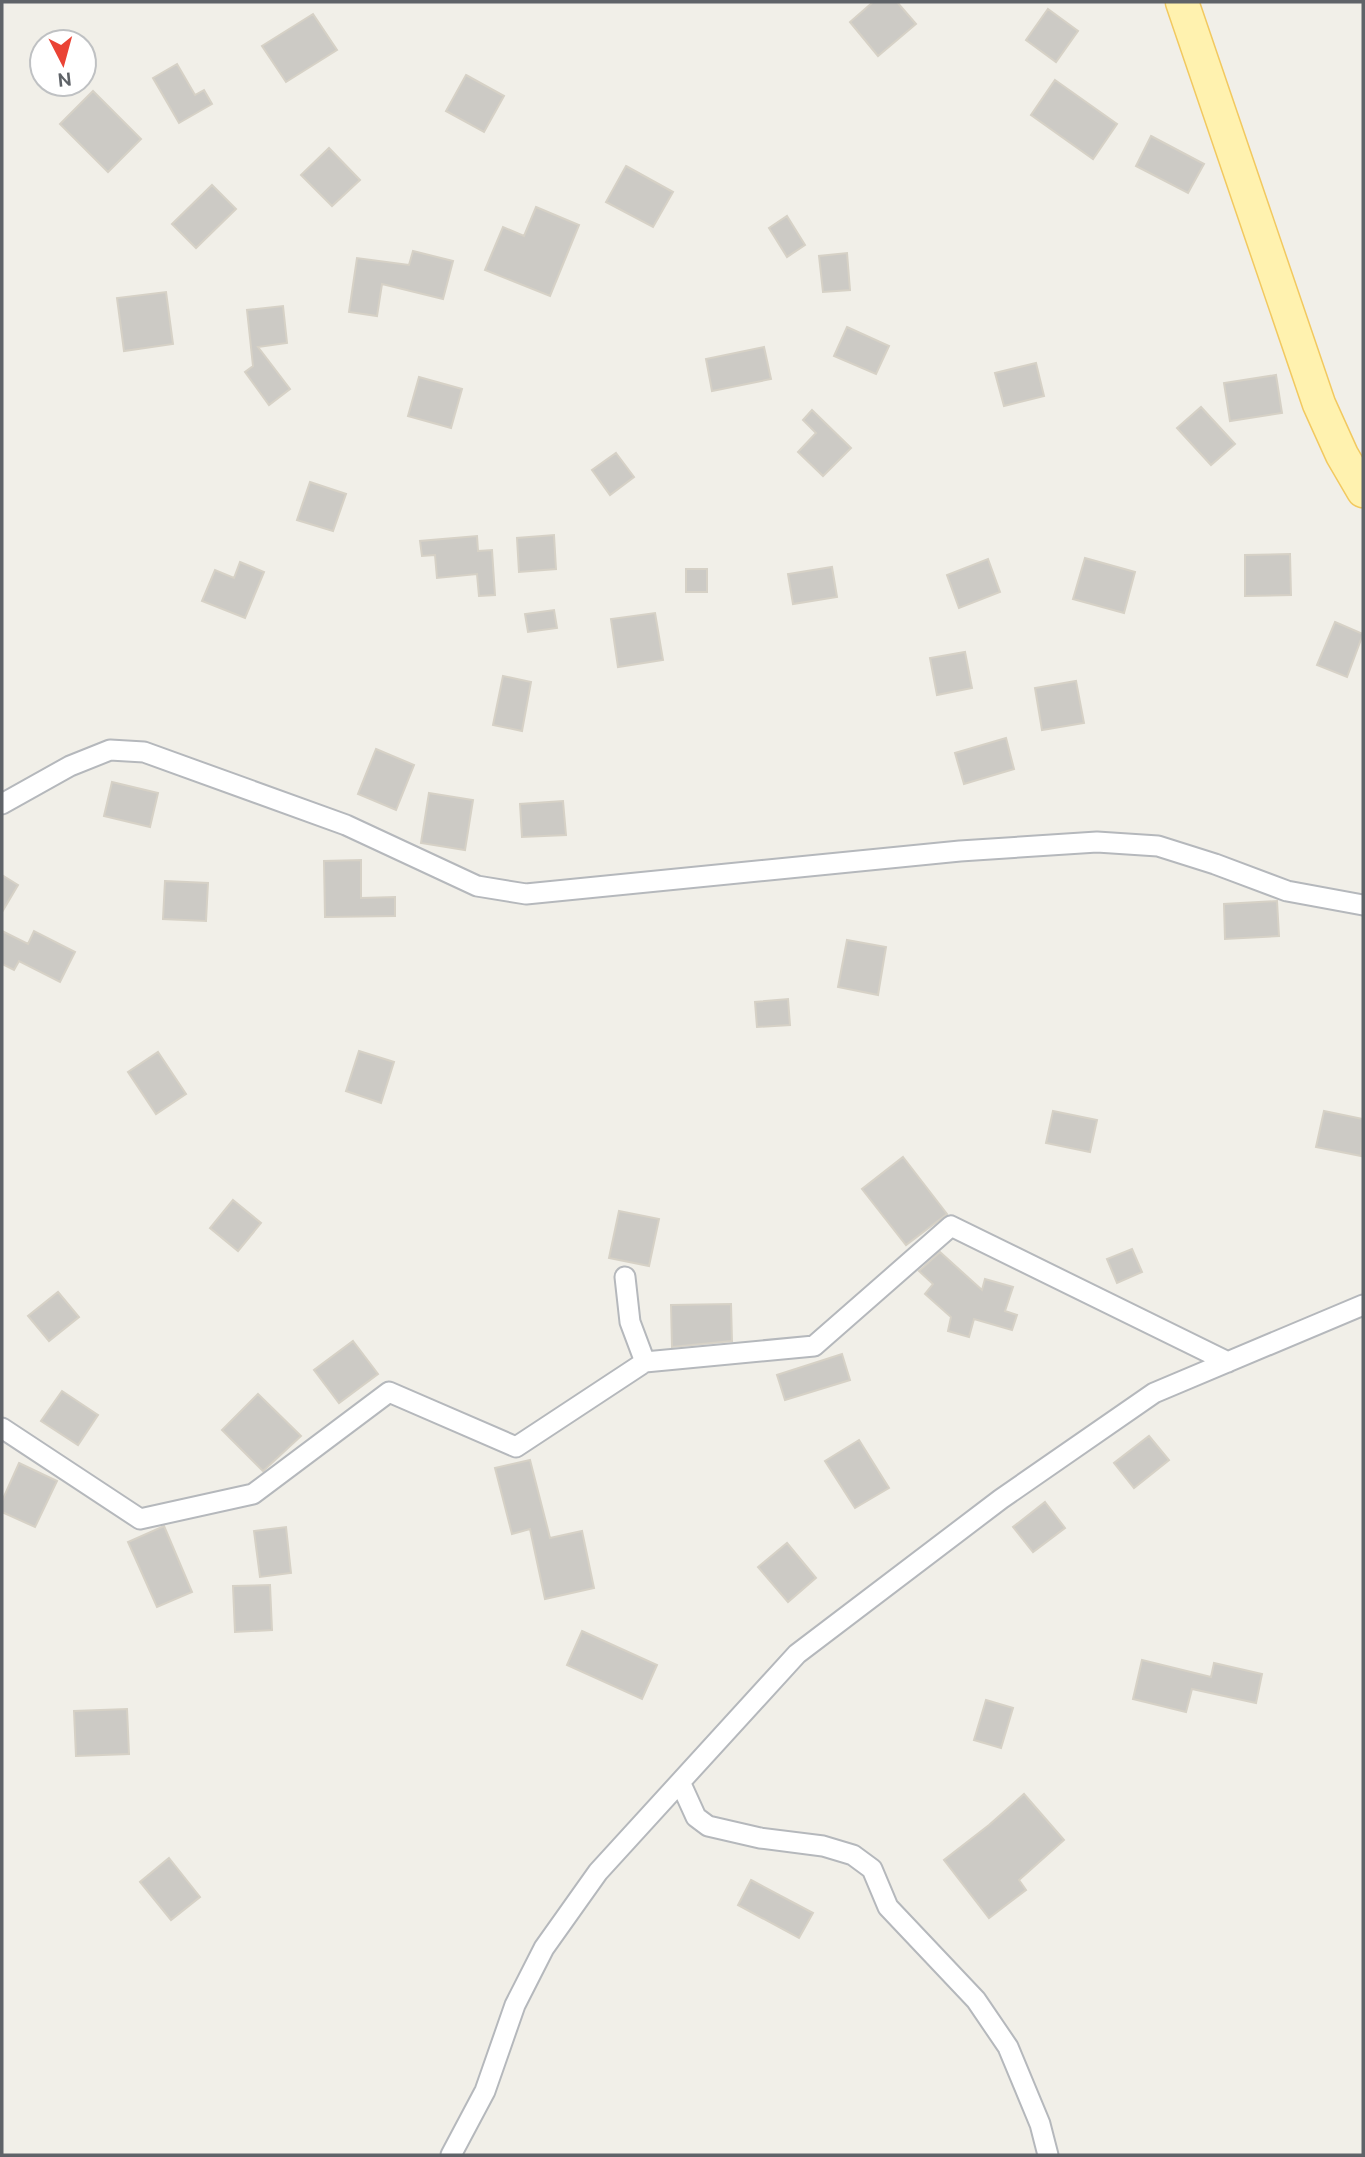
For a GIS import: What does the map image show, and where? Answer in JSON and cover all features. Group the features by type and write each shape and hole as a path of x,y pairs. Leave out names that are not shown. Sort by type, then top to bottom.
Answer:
{"main road":[{"path":"1182,2 1319,404 1342,455 1363,491"}],"street":[{"path":"2,804 70,766 110,750 144,752 346,825 477,886 526,894 960,851 1097,842 1158,846 1216,864 1287,891 1363,905"},
{"path":"2,1428 140,1519 253,1494 389,1392 516,1447 645,1362 814,1346 951,1226 1228,1362"},
{"path":"625,1277 630,1322 645,1362"},
{"path":"451,2155 485,2091 515,2005 544,1948 598,1872 797,1654 1001,1499 1154,1393 1363,1305"},
{"path":"681,1784 696,1817 708,1826 760,1838 823,1846 853,1854 872,1869 888,1907 976,2000 1008,2047 1040,2124 1048,2155"}],"building":[{"path":"873,2 897,2 916,24 878,56 850,22"},
{"path":"1048,9 1078,31 1056,62 1026,40"},
{"path":"313,14 337,50 286,82 262,46"},
{"path":"177,64 195,95 204,90 212,104 179,123 153,78"},
{"path":"466,75 504,96 484,132 446,111"},
{"path":"1055,80 1117,124 1093,159 1031,115"},
{"path":"98,96 141,139 108,172 60,124 86,98"},
{"path":"1151,136 1204,164 1188,193 1136,166"},
{"path":"329,148 360,180 332,206 301,175"},
{"path":"626,166 673,192 653,227 606,202"},
{"path":"212,185 236,209 196,248 172,224"},
{"path":"536,207 579,225 550,296 485,270 503,227 524,236"},
{"path":"787,216 805,245 787,257 769,228"},
{"path":"413,251 453,261 443,299 382,284 377,316 349,312 357,258 409,265"},
{"path":"847,253 850,290 823,292 819,256"},
{"path":"166,292 173,344 124,351 117,298"},
{"path":"283,306 287,343 258,347 290,389 269,405 245,372 253,366 247,310"},
{"path":"847,327 889,346 876,374 834,356"},
{"path":"764,347 771,379 712,391 706,359"},
{"path":"1036,363 1044,396 1004,406 995,373"},
{"path":"1276,375 1282,413 1230,421 1224,383"},
{"path":"419,377 462,389 451,428 408,416"},
{"path":"1201,407 1235,444 1211,465 1177,428"},
{"path":"812,410 851,448 823,476 798,452 816,433 803,420"},
{"path":"616,453 634,477 610,495 592,470"},
{"path":"310,482 346,494 333,531 297,520"},
{"path":"554,535 556,569 519,572 517,538"},
{"path":"477,536 478,551 492,550 495,595 479,596 477,574 437,578 435,555 422,556 420,541"},
{"path":"1290,554 1291,595 1245,596 1245,555"},
{"path":"1085,558 1135,572 1124,613 1073,599"},
{"path":"988,559 1000,592 959,608 947,575"},
{"path":"240,562 264,572 245,618 202,601 215,570 234,578"},
{"path":"832,567 837,597 793,604 788,574"},
{"path":"686,569 707,569 707,592 686,592"},
{"path":"554,610 557,628 528,632 525,614"},
{"path":"655,613 663,660 618,667 611,619"},
{"path":"1335,622 1363,634 1347,677 1317,665"},
{"path":"965,652 972,688 937,695 930,658"},
{"path":"503,676 531,682 522,731 493,725"},
{"path":"1076,681 1084,723 1042,730 1035,688"},
{"path":"1006,738 1014,769 964,784 955,753"},
{"path":"376,749 414,765 396,810 358,794"},
{"path":"112,782 158,793 150,827 104,816"},
{"path":"429,793 473,800 465,850 421,843"},
{"path":"563,801 566,835 522,837 520,804"},
{"path":"361,860 361,898 395,897 395,916 325,917 324,861"},
{"path":"2,875 18,885 2,912"},
{"path":"165,881 208,883 206,921 163,919"},
{"path":"1277,901 1279,936 1225,939 1224,904"},
{"path":"2,931 28,944 34,931 75,952 60,982 19,961 14,970 2,964"},
{"path":"847,940 886,947 878,995 838,987"},
{"path":"788,999 790,1025 757,1027 755,1002"},
{"path":"359,1051 394,1062 381,1103 346,1091"},
{"path":"158,1052 186,1094 156,1114 128,1072"},
{"path":"1053,1111 1097,1120 1090,1152 1046,1143"},
{"path":"1324,1111 1363,1119 1361,1156 1316,1147"},
{"path":"903,1157 947,1214 906,1245 862,1189"},
{"path":"233,1200 261,1223 238,1251 210,1228"},
{"path":"619,1211 659,1219 649,1266 609,1258"},
{"path":"1132,1249 1142,1272 1117,1283 1107,1259"},
{"path":"940,1252 982,1290 985,1279 1013,1287 1005,1311 1017,1315 1012,1330 974,1319 969,1337 948,1331 951,1317 925,1294 933,1284 919,1271"},
{"path":"58,1292 79,1317 49,1341 28,1316"},
{"path":"731,1304 732,1341 672,1347 671,1305"},
{"path":"353,1341 378,1374 339,1403 314,1370"},
{"path":"842,1354 850,1380 785,1400 777,1375"},
{"path":"62,1391 98,1415 78,1445 41,1421"},
{"path":"258,1394 301,1436 263,1471 222,1430"},
{"path":"1149,1436 1169,1460 1134,1488 1114,1463"},
{"path":"859,1440 889,1488 855,1508 825,1461"},
{"path":"530,1460 550,1538 582,1531 594,1588 545,1599 530,1529 512,1534 495,1468"},
{"path":"19,1463 57,1481 35,1527 2,1512 2,1501"},
{"path":"1045,1502 1065,1528 1033,1552 1013,1527"},
{"path":"164,1526 192,1592 157,1607 128,1542"},
{"path":"286,1527 291,1573 260,1577 254,1531"},
{"path":"787,1543 816,1578 788,1602 758,1567"},
{"path":"270,1585 272,1630 235,1632 233,1586"},
{"path":"582,1631 657,1665 642,1699 567,1665"},
{"path":"1142,1660 1211,1677 1214,1663 1262,1674 1256,1703 1192,1689 1186,1712 1133,1699"},
{"path":"986,1700 1013,1708 1001,1748 974,1740"},
{"path":"127,1709 129,1754 76,1756 74,1711"},
{"path":"1024,1794 1064,1840 1019,1880 1026,1890 989,1918 944,1860"},
{"path":"169,1858 200,1897 171,1920 140,1882"},
{"path":"751,1880 813,1913 799,1938 738,1905"}]}
